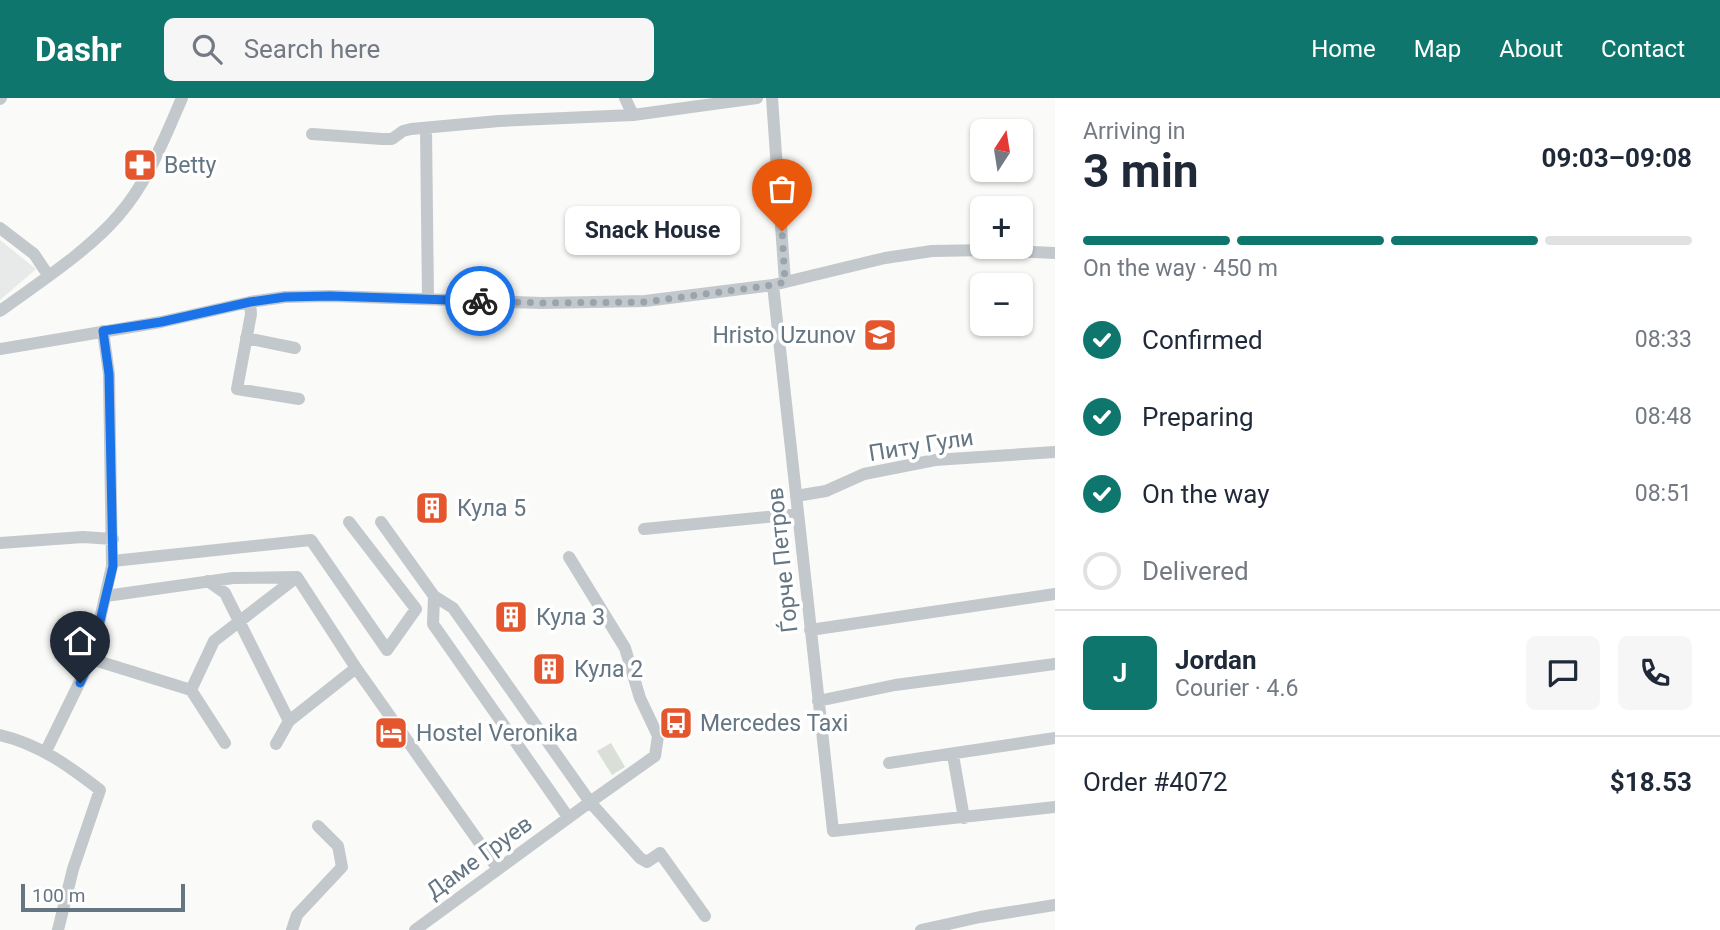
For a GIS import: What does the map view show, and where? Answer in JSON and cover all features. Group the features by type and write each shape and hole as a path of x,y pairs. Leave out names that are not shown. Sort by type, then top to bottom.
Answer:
{"street":[{"path":"0,311 95,238 123,209 151,167 182,98"},
{"path":"625,98 633,115"},
{"path":"312,134 392,139 403,131 499,121 633,115 757,98"},
{"name":"Ѓорче Петров","path":"772,98 779,283 796,496 833,831 964,818"},
{"path":"426,129 428,299"},
{"path":"0,228 34,254 48,275"},
{"path":"0,349 161,322 285,297 542,303 645,302 779,283 884,258 932,251 1055,253"},
{"path":"250,302 251,314 237,389 299,400"},
{"path":"46,751 91,659 113,561 109,374 103,331"},
{"path":"246,338 295,348"},
{"name":"Питу Гули","path":"796,496 826,491 864,474 935,460 1055,452"},
{"path":"644,529 798,514"},
{"path":"113,561 311,540 387,650 416,609 349,522"},
{"path":"381,523 435,596 453,608 590,802 640,858 647,862 660,853 705,916"},
{"path":"0,543 83,537 113,539"},
{"name":"Даме Груев","path":"415,930 655,756 658,736 640,698 625,648 569,557"},
{"path":"106,596 233,578 297,577"},
{"path":"191,690 215,640 297,577"},
{"path":"297,577 356,668 498,869"},
{"path":"225,593 233,578"},
{"path":"208,581 225,593 289,721"},
{"path":"810,631 1055,594"},
{"name":"Даме Груев","path":"435,596 433,624 568,817"},
{"path":"91,659 191,690 225,743"},
{"path":"818,701 908,683 1055,664"},
{"path":"276,744 289,721 356,668"},
{"path":"0,735 46,751 100,790 73,869 58,930"},
{"path":"889,763 1055,738"},
{"path":"953,755 964,818 1055,807"},
{"path":"292,930 297,915 342,867 338,846 318,827"},
{"path":"921,930 1055,905"}],"shaded area":[{"path":"0,240 36,269 0,300"},
{"path":"611,743 625,767 612,775 597,751"}],"way so far":[{"path":"480,301 645,302 773,285 785,282 782,231"}],"place":[{"name":"Betty","path":"140,165"},
{"name":"Snack House","path":"782,231"},
{"name":"Hristo Uzunov","path":"880,335"},
{"name":"Кула 5","path":"432,508"},
{"name":"Кула 3","path":"511,617"},
{"name":"Кула 2","path":"549,669"},
{"name":"Mercedes Taxi","path":"676,723"},
{"name":"Hostel Veronika","path":"391,733"}],"route":[{"path":"80,683 91,659 113,566 109,374 103,331 285,297 480,301"}]}
